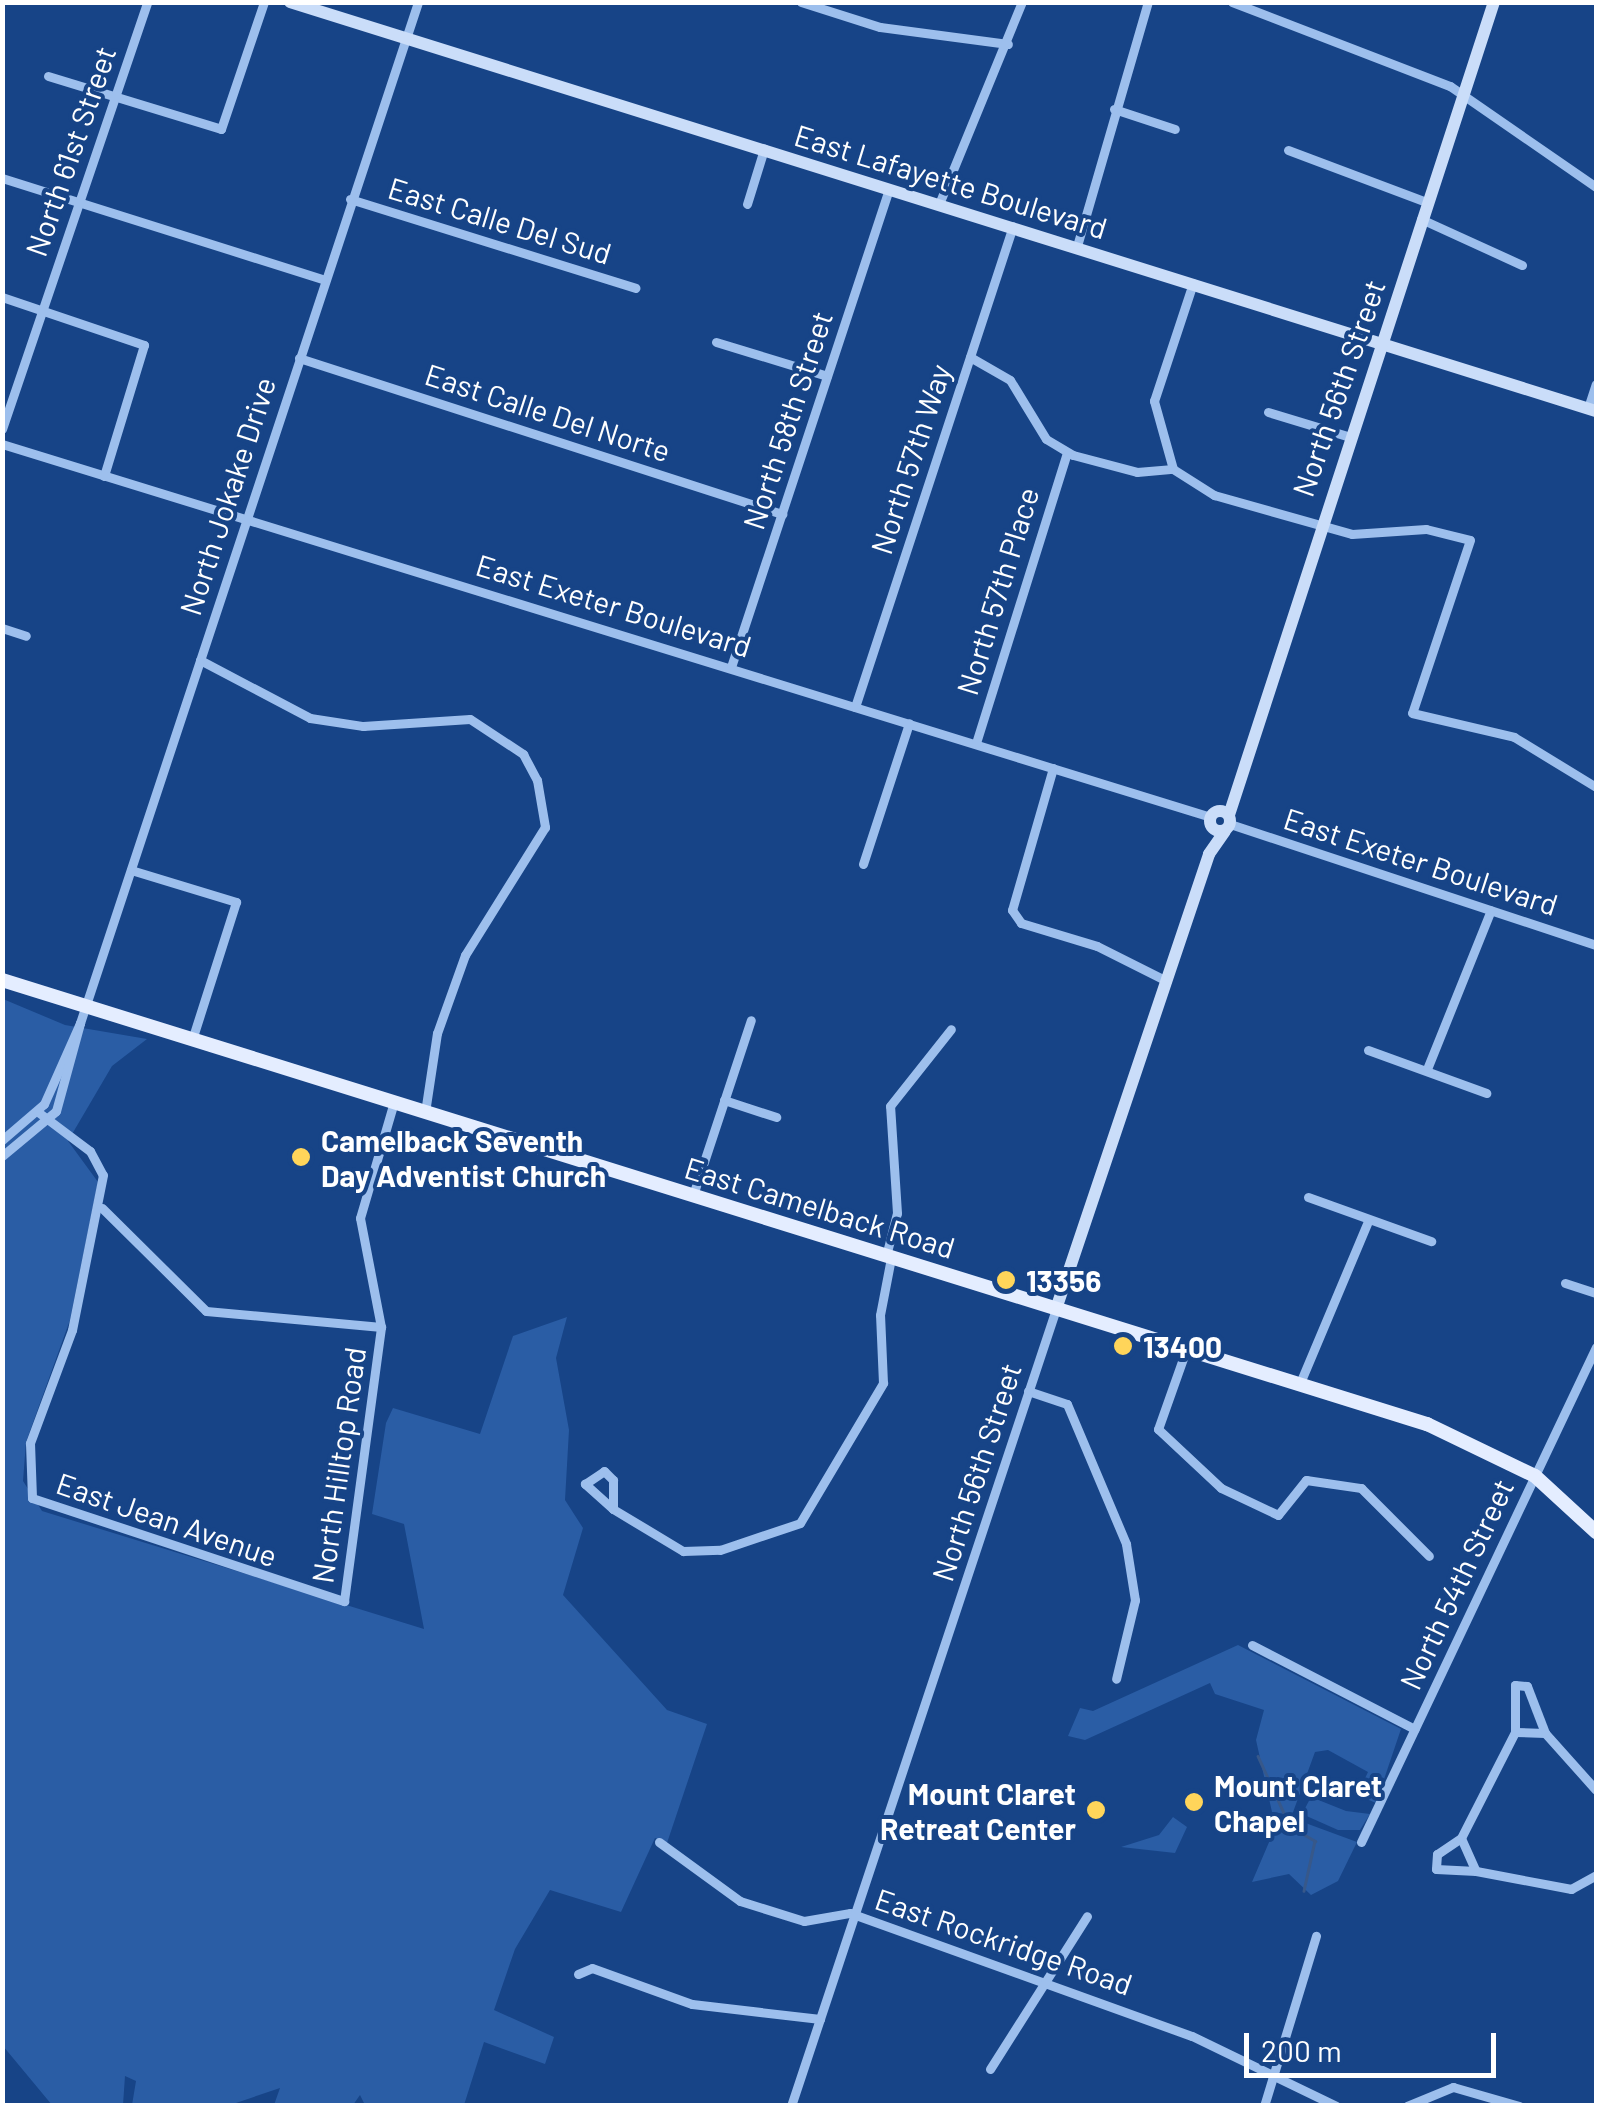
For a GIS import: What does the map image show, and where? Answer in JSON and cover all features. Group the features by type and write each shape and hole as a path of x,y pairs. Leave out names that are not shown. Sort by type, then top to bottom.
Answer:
{"main road":[{"name":"East Lafayette Boulevard","path":"290,2 1379,338 1592,410"},
{"name":"North 56th Street","path":"1056,1309 1494,2"},
{"name":"East Camelback Road","path":"2,980 1441,1429 1535,1476 1596,1532"}],"street":[{"name":"North 61st Street","path":"2,429 147,2"},
{"path":"48,76 221,130 264,2"},
{"name":"North Jokake Drive","path":"80,1023 418,2"},
{"path":"802,2 880,27 1008,44"},
{"path":"939,204 1008,44 1022,2"},
{"path":"1077,246 1148,2"},
{"path":"1232,2 1464,95 1596,186"},
{"path":"1114,109 1175,129"},
{"path":"746,204 764,149"},
{"path":"1288,150 1426,202"},
{"path":"2,178 324,280"},
{"name":"North 58th Street","path":"731,667 889,188"},
{"name":"East Calle Del Sud","path":"350,199 635,288"},
{"path":"1421,219 1522,265"},
{"name":"North 57th Way","path":"855,706 1012,226"},
{"path":"1173,469 1154,401 1194,282"},
{"path":"2,297 144,344 104,476"},
{"path":"716,342 827,376"},
{"path":"970,357 1010,380 1046,439 1066,453 1137,472 1173,469 1214,495 1366,536 1426,529 1470,540 1412,713 1514,737 1596,787"},
{"name":"East Calle Del Norte","path":"298,358 782,514"},
{"path":"1592,410 1596,384"},
{"path":"1268,412 1347,436"},
{"name":"East Exeter Boulevard","path":"2,444 976,743 1596,945"},
{"name":"North 57th Place","path":"976,743 1066,453"},
{"path":"2,628 26,636"},
{"path":"200,660 310,718 363,726 470,719 524,754 545,827 465,955 437,1032 425,1112"},
{"path":"864,864 909,723"},
{"path":"1053,768 1012,910 1021,923 1097,946 1167,981"},
{"path":"132,870 236,902 192,1040"},
{"path":"1427,1069 1491,910"},
{"path":"692,1196 751,1020"},
{"path":"2,1140 38,1112 80,1023"},
{"path":"2,1156 49,1120 80,1023"},
{"path":"613,1508 683,1551 720,1550 800,1524 882,1383 880,1316 897,1213 890,1106 951,1029"},
{"path":"1368,1050 1486,1093"},
{"path":"724,1100 776,1117"},
{"name":"North Hilltop Road","path":"344,1601 381,1327 360,1218 394,1102"},
{"path":"38,1112 90,1151 103,1174 102,1208 206,1311 381,1327"},
{"path":"1308,1197 1431,1242"},
{"name":"East Jean Avenue","path":"102,1208 30,1443 32,1498 344,1601"},
{"path":"1300,1383 1368,1220"},
{"path":"1564,1283 1596,1292"},
{"name":"North 56th Street","path":"791,2106 1056,1309"},
{"name":"North 54th Street","path":"1361,1842 1596,1347"},
{"path":"1186,1350 1158,1429 1221,1488 1278,1515 1306,1480 1361,1488 1429,1556"},
{"path":"1028,1391 1067,1404 1126,1544 1134,1600 1116,1680"},
{"path":"1252,1644 1415,1730"},
{"path":"1596,1790 1546,1733 1527,1686 1514,1685 1514,1732 1460,1838 1437,1854 1436,1868 1476,1871 1571,1889 1596,1875"},
{"path":"1514,1732 1546,1733"},
{"path":"1460,1838 1476,1871"},
{"name":"East Rockridge Road","path":"659,1842 756,1907 804,1922 856,1916 1274,2072 1336,2106"},
{"path":"990,2069 1087,1916"},
{"path":"1264,2106 1316,1936"},
{"path":"578,1974 592,1968 692,2004 820,2019"},
{"path":"1406,2106 1453,2086 1519,2106"}],"shaded area":[{"path":"3,999 65,1025 147,1039 112,1066 68,1141 98,1182 70,1320 26,1442 23,1481 42,1511 424,1629 404,1524 372,1514 386,1423 393,1408 480,1434 513,1336 567,1317 556,1358 569,1430 565,1500 583,1528 563,1595 667,1710 707,1724 667,1843 655,1838 621,1912 550,1890 515,1949 494,2010 554,2037 545,2064 484,2042 464,2105 365,2105 360,2095 353,2105 274,2105 280,2088 230,2105 132,2105 136,2081 125,2076 123,2105 52,2105 3,2046"},
{"path":"1238,1645 1401,1729 1376,1803 1357,1795 1368,1772 1328,1750 1315,1752 1292,1815 1272,1812 1256,1740 1264,1710 1215,1694 1210,1683 1085,1740 1068,1736 1080,1708 1093,1711"},
{"path":"1311,1797 1346,1811 1370,1814 1360,1830 1338,1830 1302,1814"},
{"path":"1173,1817 1187,1827 1175,1853 1121,1847 1159,1835"},
{"path":"1300,1821 1357,1842 1338,1881 1311,1895 1289,1874 1252,1882 1276,1826"}],"waterway":[{"path":"1258,1756 1284,1813"},
{"path":"1286,1824 1315,1841 1304,1891"}],"place":[{"name":"Camelback Seventh Day Adventist Church","path":"301,1157"},
{"name":"13356","path":"1006,1280"},
{"name":"13400","path":"1123,1346"},
{"name":"Mount Claret Chapel","path":"1194,1802"},
{"name":"Mount Claret Retreat Center","path":"1096,1810"}]}
